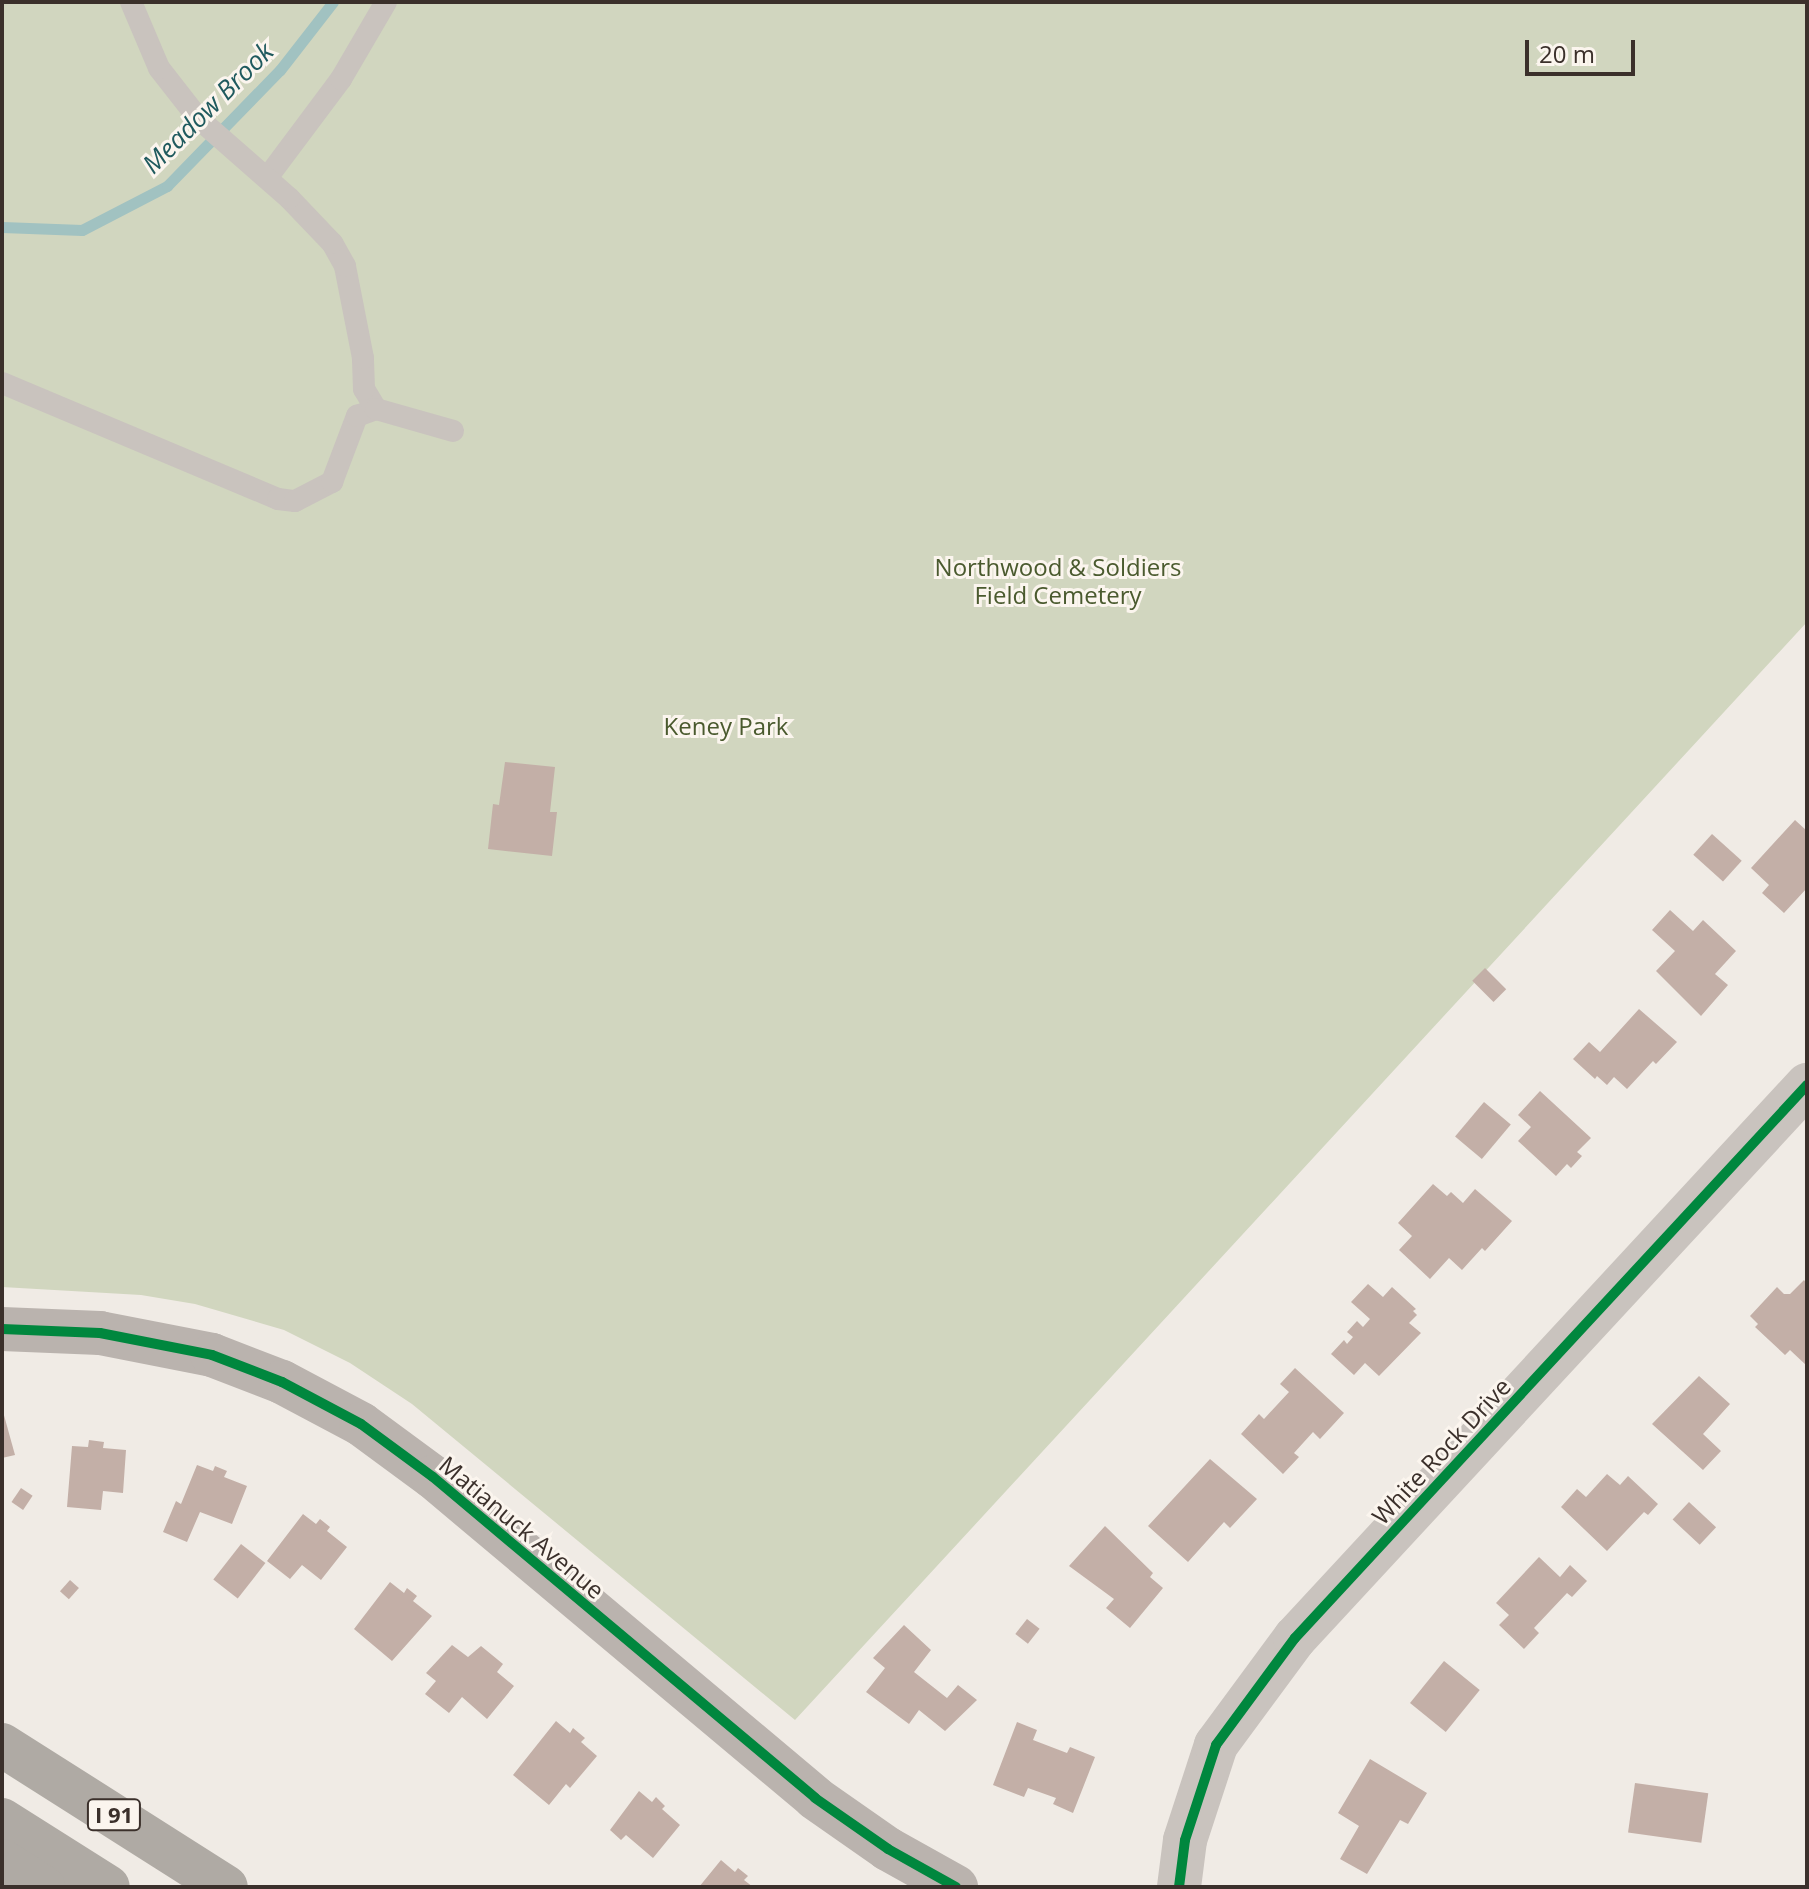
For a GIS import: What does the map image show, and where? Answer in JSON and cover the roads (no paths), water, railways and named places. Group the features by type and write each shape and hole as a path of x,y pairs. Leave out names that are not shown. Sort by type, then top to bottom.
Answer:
{"highway":[{"name":"I 91","path":"2,1745 226,1887"},
{"path":"2,1820 108,1887"},
{"path":"2,1861 43,1887"}],"street":[{"name":"White Rock Drive","path":"1179,1887 1185,1840 1216,1745 1295,1638 1807,1085"},
{"name":"Matianuck Avenue","path":"2,1329 100,1333 212,1355 282,1382 361,1424 433,1477 815,1798 888,1849 956,1887"}],"lane":[{"path":"131,2 159,68 198,118 267,178 332,243 345,266 363,358 364,389 376,409"},
{"path":"267,178 341,79 386,2"},
{"path":"2,383 278,499 295,501 332,482 357,416 376,409 453,431"}],"waterway":[{"name":"Meadow Brook","path":"2,227 82,230 167,186 280,70 333,2"}],"park label":[{"name":"Northwood & Soldiers Field Cemetery","path":"1058,581"},
{"name":"Keney Park","path":"726,726"}]}
